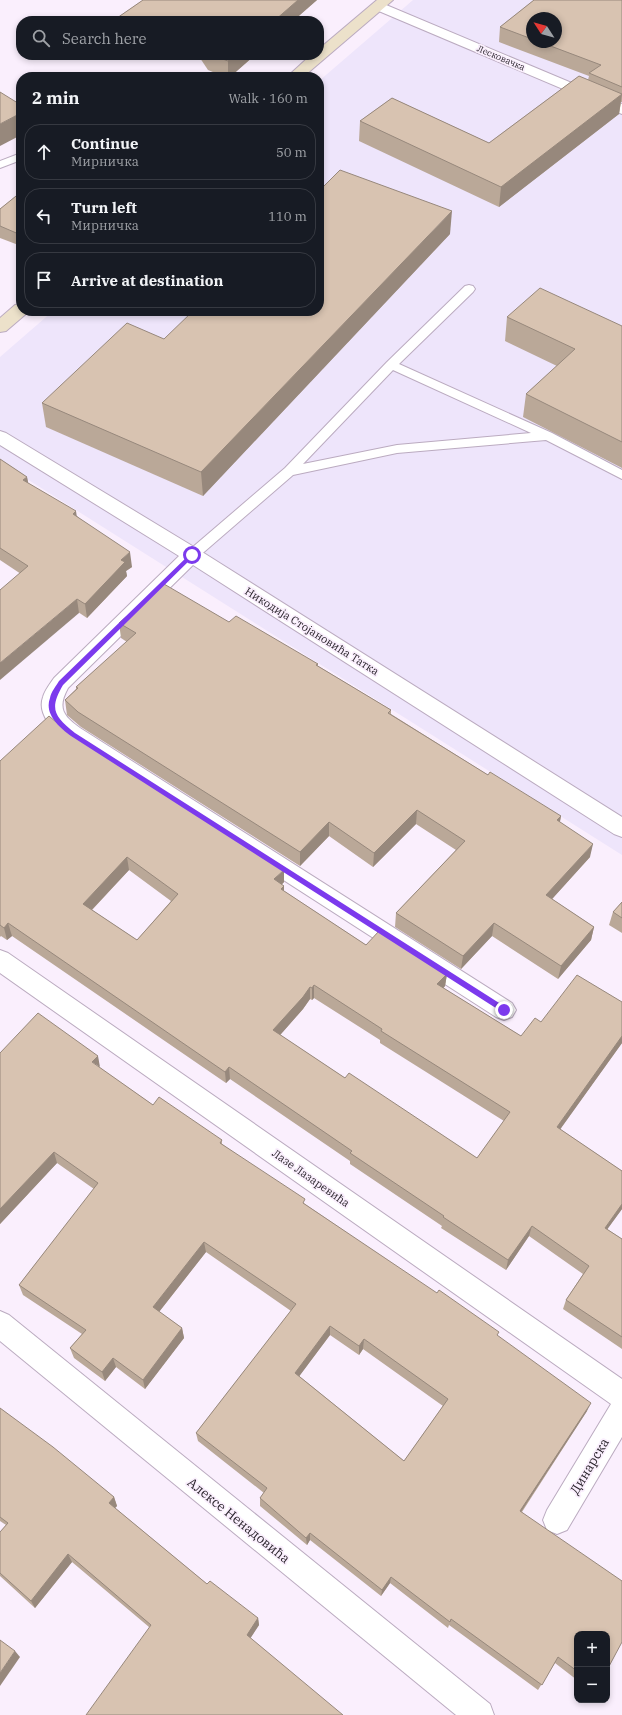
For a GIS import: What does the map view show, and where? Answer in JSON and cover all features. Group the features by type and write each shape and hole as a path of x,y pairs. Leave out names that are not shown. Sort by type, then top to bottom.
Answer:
{"main road":[{"path":"324,52 382,3"},
{"path":"300,72 314,60"},
{"path":"0,327 16,313"}],"street":[{"name":"Лесковачка","path":"382,3 622,109"},
{"name":"Никодија Стојановића Татка","path":"0,437 192,555 622,828"},
{"path":"192,555 61,683 52,698 52,711 60,724 73,734 504,1010"},
{"name":"Лазе Лазаревића","path":"0,960 622,1395"},
{"name":"Алексе Ненадовића","path":"0,1324 479,1715"},
{"name":"Динарска","path":"557,1520 622,1411"}],"lane":[{"path":"0,165 16,158"},
{"path":"192,555 289,471 390,365 470,289"},
{"path":"390,365 548,436 622,475"},
{"path":"289,471 397,449 548,436"}],"shaded area":[{"path":"413,0 611,0 622,4 622,855 0,462 0,357 47,316 324,316 324,77"}],"building":[{"path":"143,0 298,0 280,16 120,16"},
{"path":"534,0 622,0 622,87 589,73 601,65 556,48 562,48 562,12 526,12 526,37 500,27"},
{"path":"579,76 622,94 501,187 360,121 392,98 489,143"},
{"path":"0,92 16,102 16,116 0,124"},
{"path":"340,170 452,211 201,472 42,403 127,323 164,339 188,316 324,316 324,186"},
{"path":"16,196 16,233 0,226 0,209"},
{"path":"540,288 622,326 622,442 526,394 575,349 507,317"},
{"path":"0,459 27,477 23,480 76,511 73,514 130,552 121,560 125,562 85,604 77,599 0,663 0,590 28,566 0,548"},
{"path":"164,584 229,622 236,616 318,664 316,665 391,710 388,713 488,775 490,772 561,816 557,820 593,844 546,895 594,927 561,966 494,923 463,956 396,913 465,841 417,810 374,853 329,822 300,852 78,712 65,700 78,688 76,687 136,633 119,623"},
{"path":"49,716 63,728 284,870 274,879 284,886 281,889 366,945 379,931 447,974 437,984 521,1036 535,1018 541,1022 577,975 622,1002 622,1036 557,1127 622,1171 622,1204 605,1228 622,1239 622,1337 566,1300 589,1266 532,1226 508,1260 350,1153 352,1151 229,1067 225,1072 8,923 4,928 0,925 0,761","holes":["127,857 178,894 137,940 83,904","314,985 382,1029 381,1031 510,1112 477,1158 349,1073 345,1078 273,1030 303,997 310,987 312,988"]},
{"path":"622,902 622,918 613,912"},
{"path":"38,1013 98,1056 92,1062 153,1105 159,1097 222,1140 220,1143 305,1199 303,1203 437,1293 439,1290 499,1332 497,1335 591,1403 520,1511 622,1581 622,1642 610,1664 610,1631 574,1631 574,1669 558,1657 542,1685 451,1619 450,1622 391,1577 382,1590 310,1533 306,1538 260,1498 267,1488 196,1433 296,1304 204,1242 153,1307 182,1328 143,1380 113,1358 102,1372 70,1348 86,1330 19,1285 98,1183 54,1152 0,1209 0,1053","holes":["330,1326 359,1346 364,1339 448,1399 404,1461 295,1373"]},
{"path":"0,1408 53,1447 114,1497 109,1503 207,1584 210,1581 258,1618 247,1635 343,1715 86,1715 151,1625 68,1554 31,1601 0,1573 0,1532 8,1523 0,1517"},
{"path":"0,1640 15,1651 0,1673"}],"route":[{"path":"192,555 61,683 52,698 52,711 60,724 73,734 504,1010"}]}
